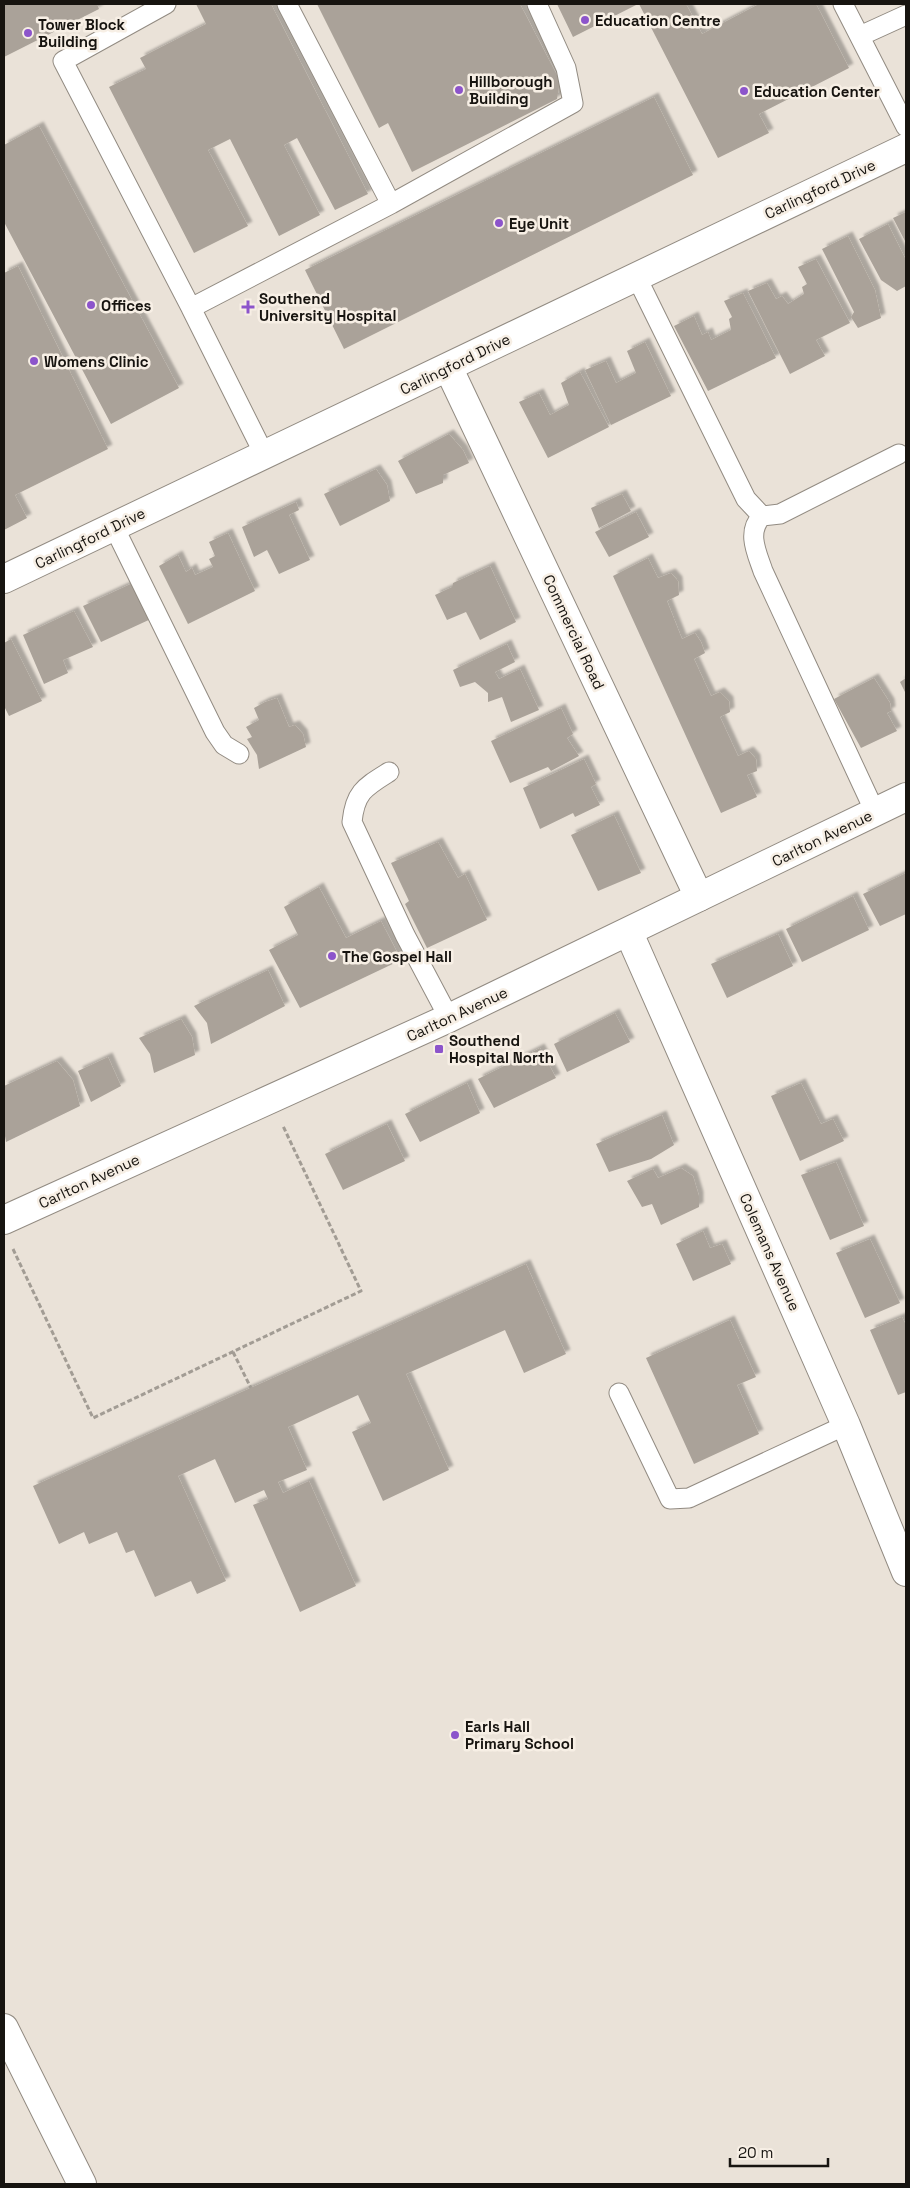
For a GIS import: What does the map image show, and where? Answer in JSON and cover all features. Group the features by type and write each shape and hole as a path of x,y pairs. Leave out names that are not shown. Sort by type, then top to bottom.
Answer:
{"street":[{"name":"Carlingford Drive","path":"4,580 906,148"},
{"name":"Commercial Road","path":"448,367 699,897"},
{"name":"Carlton Avenue","path":"7,1232 269,1098 449,1018 629,933 906,797"},
{"name":"Colemans Avenue","path":"629,933 903,1557"},
{"path":"4,2028 82,2184"}],"lane":[{"path":"166,4 63,61 264,454"},
{"path":"286,4 391,204"},
{"path":"191,308 391,204 573,103 566,68 537,4"},
{"path":"843,4 906,127"},
{"path":"860,36 906,15"},
{"path":"636,276 746,499 762,516"},
{"path":"875,812 763,571 753,542 754,527 762,516 780,514 899,454"},
{"path":"114,527 215,732 224,745 239,754"},
{"path":"389,772 364,788 354,808 352,822 405,935 449,1018"},
{"path":"619,1393 670,1499 689,1498 846,1425"}],"path":[{"path":"7,1232 93,1418 361,1291 269,1098"},
{"path":"233,1352 251,1388"}],"building":[{"name":"Tower Block Building","path":"4,4 97,4 99,9 4,57"},
{"path":"196,4 271,4 368,194 335,210 297,138 284,145 320,215 279,236 230,139 208,150 248,226 194,253 109,87 146,69 140,58 206,24"},
{"name":"Hillborough Building","path":"317,4 520,4 560,81 557,99 412,172 388,123 379,128"},
{"name":"Education Centre","path":"557,4 638,4 573,37"},
{"name":"Education Center","path":"639,4 686,4 702,34 759,4 816,4 849,68 759,114 769,133 718,158"},
{"name":"Eye Unit","path":"654,97 693,175 344,349 305,270"},
{"name":"Offices","path":"39,126 179,388 111,424 4,222 4,145"},
{"path":"906,212 906,243 893,218"},
{"path":"888,224 906,260 906,286 897,291 881,280 859,239"},
{"path":"848,236 875,290 881,318 858,328 851,317 854,312 822,249"},
{"path":"816,259 850,323 816,340 825,356 790,374 748,291 767,283 776,299 782,296 788,304 804,294 802,287 807,284 798,267"},
{"name":"Womens Clinic","path":"18,266 108,449 15,495 27,518 4,530 4,273"},
{"path":"743,293 776,358 708,391 674,326 694,316 702,335 708,332 711,340 731,330 729,319 732,317 724,301"},
{"path":"645,342 671,396 611,425 585,370 606,361 616,383 636,373 627,351"},
{"path":"580,372 609,427 548,458 519,402 539,393 550,415 569,405 561,383"},
{"path":"449,434 463,450 469,463 443,475 443,483 416,494 398,461"},
{"path":"376,469 387,485 390,501 340,526 324,494"},
{"path":"622,494 631,511 599,528 591,508"},
{"path":"296,502 299,510 289,515 310,560 279,574 267,550 254,557 242,527"},
{"path":"636,512 649,537 609,557 595,532"},
{"path":"228,533 255,591 188,624 159,566 178,555 186,572 192,568 195,575 213,567 209,559 215,556 209,542"},
{"path":"648,558 658,578 671,573 678,581 679,595 667,601 682,639 695,633 701,642 705,653 694,659 711,696 720,692 729,701 730,712 720,717 738,756 749,751 756,759 757,771 747,775 757,797 721,813 613,576"},
{"path":"490,566 516,622 480,640 466,612 447,620 435,595 452,587 453,583"},
{"path":"135,582 153,618 101,642 83,606"},
{"path":"74,611 93,647 63,660 68,673 44,684 23,635"},
{"path":"11,639 42,701 9,716 4,706 4,643"},
{"path":"507,644 515,662 495,672 499,679 520,669 539,710 511,722 502,697 488,702 488,693 475,682 460,687 453,670"},
{"path":"874,678 890,703 891,711 887,713 897,731 861,748 834,699"},
{"path":"906,678 906,694 900,682"},
{"path":"277,698 289,727 295,725 303,734 306,747 259,769 257,755 247,739 252,737 246,727 259,720 254,708"},
{"path":"561,708 573,734 567,738 579,756 551,771 548,767 510,783 491,741"},
{"path":"584,759 596,784 591,787 600,805 575,817 573,813 540,829 523,788"},
{"path":"614,815 641,873 598,891 571,835"},
{"path":"438,842 458,878 465,874 487,920 427,948 405,904 409,901 391,863"},
{"path":"906,873 906,914 880,926 863,894"},
{"path":"319,887 346,938 381,921 401,960 300,1008 269,950 298,935 284,907"},
{"path":"853,896 869,930 802,962 786,929"},
{"path":"778,934 793,966 727,998 711,964"},
{"path":"268,970 285,1006 211,1044 207,1023 194,1006"},
{"path":"615,1013 630,1042 567,1072 554,1044"},
{"path":"181,1019 192,1037 195,1055 154,1073 150,1054 139,1038"},
{"path":"540,1048 556,1078 494,1108 478,1079"},
{"path":"108,1057 121,1086 91,1102 78,1071"},
{"path":"57,1061 73,1080 80,1106 6,1142 4,1130 4,1086"},
{"path":"467,1083 480,1113 420,1142 405,1114"},
{"path":"801,1083 821,1124 833,1119 844,1141 800,1161 771,1096"},
{"path":"662,1115 674,1145 651,1159 609,1172 596,1144"},
{"path":"387,1124 405,1161 343,1190 325,1154"},
{"path":"836,1162 864,1226 830,1240 801,1175"},
{"path":"681,1168 693,1176 699,1196 699,1207 661,1225 652,1204 642,1207 627,1181 653,1169 658,1178"},
{"path":"703,1231 710,1248 722,1244 731,1264 693,1281 676,1244"},
{"path":"870,1239 900,1303 865,1318 836,1253"},
{"path":"526,1264 566,1354 524,1373 505,1330 406,1374 449,1470 383,1501 352,1432 371,1423 358,1395 288,1427 307,1470 278,1482 283,1493 309,1481 356,1586 300,1612 253,1505 268,1499 264,1490 235,1503 215,1459 178,1476 226,1581 197,1594 191,1581 155,1597 134,1550 126,1553 117,1532 89,1544 84,1532 59,1544 33,1486"},
{"path":"902,1317 906,1325 906,1392 898,1395 870,1330"},
{"path":"730,1320 756,1377 737,1385 759,1434 694,1464 646,1358"}],"place":[{"name":"Education Centre","path":"585,20"},
{"name":"Tower Block Building","path":"28,33"},
{"name":"Hillborough Building","path":"459,90"},
{"name":"Education Center","path":"744,91"},
{"name":"Eye Unit","path":"499,223"},
{"name":"Offices","path":"91,305"},
{"name":"Southend University Hospital","path":"248,307"},
{"name":"Womens Clinic","path":"34,361"},
{"name":"The Gospel Hall","path":"332,956"},
{"name":"Southend Hospital North","path":"439,1049"},
{"name":"Earls Hall Primary School","path":"455,1735"}]}
